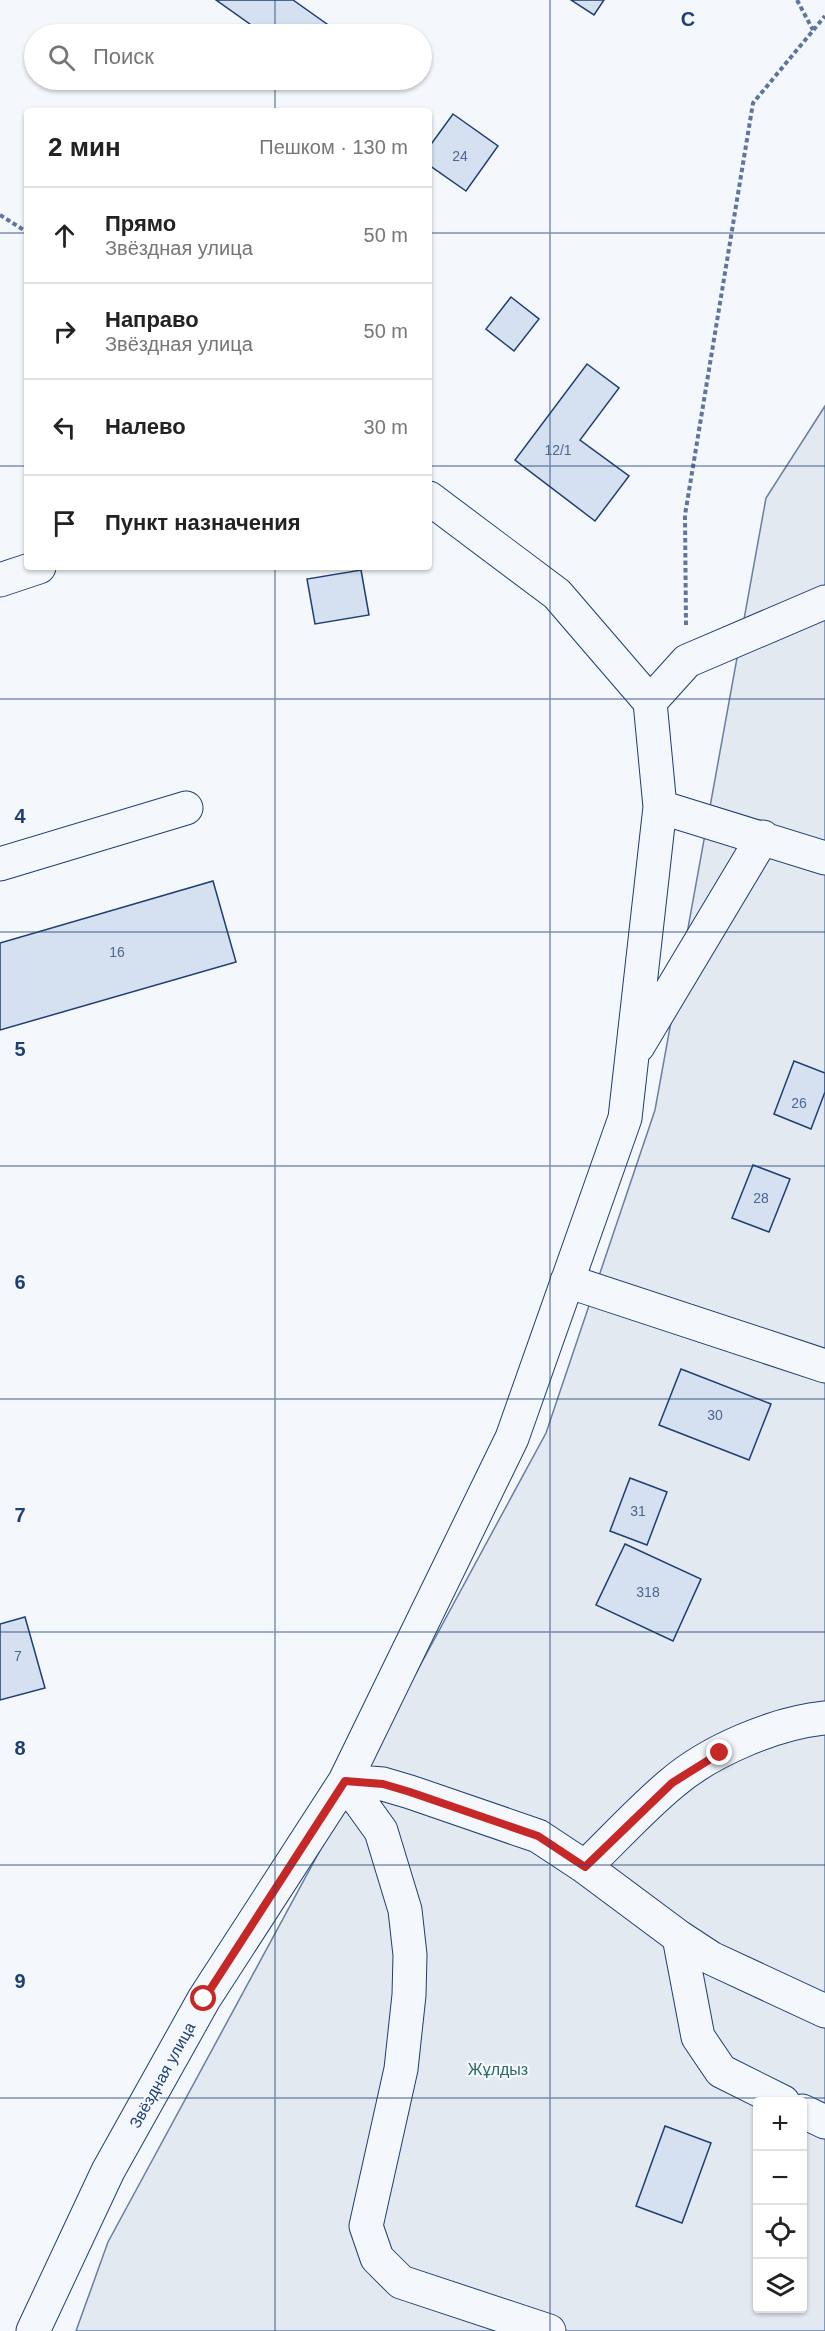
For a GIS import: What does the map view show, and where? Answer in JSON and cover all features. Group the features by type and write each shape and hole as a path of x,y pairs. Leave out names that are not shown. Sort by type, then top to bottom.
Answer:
{"street":[{"path":"432,500 557,594 650,702 687,662 825,602"},
{"path":"0,580 30,570"},
{"name":"Звёздная улица","path":"33,2331 108,2171 204,1999 345,1781 512,1438 625,1118 660,807 650,702"},
{"path":"660,807 825,858"},
{"path":"0,864 186,808"},
{"path":"634,1052 763,837"},
{"path":"567,1281 825,1366"},
{"path":"585,1867 672,1783 720,1753 763,1732 825,1718"},
{"path":"345,1781 383,1784 538,1836 711,1958 825,2011"},
{"path":"345,1781 381,1831 405,1910 410,1955 410,1995 401,2069 366,2226 376,2258 400,2282 549,2331"},
{"path":"679,1937 698,2037 721,2071 773,2097"},
{"path":"807,2113 825,2122"}],"path":[{"path":"798,0 813,30"},
{"path":"687,662 685,515 753,103 825,16"},
{"path":"0,215 24,230"}],"green space":[{"name":"Жұлдыз","path":"825,406 825,2331 76,2331 108,2242 546,1433 655,1110 766,498"}],"building":[{"path":"216,0 293,0 327,24 250,24"},
{"path":"571,0 604,0 594,15"},
{"path":"453,114 498,146 466,191 432,167 432,143"},
{"path":"511,297 539,319 514,351 486,329"},
{"path":"587,364 619,388 580,440 629,476 595,521 515,460"},
{"path":"361,570 369,615 315,624 307,579"},
{"path":"213,881 236,962 0,1030 0,943"},
{"path":"794,1061 825,1073 825,1092 811,1129 774,1114"},
{"path":"753,1165 790,1179 769,1232 732,1218"},
{"path":"681,1369 771,1404 749,1460 659,1425"},
{"path":"630,1478 667,1492 647,1545 610,1531"},
{"path":"625,1544 701,1579 673,1641 596,1605"},
{"path":"25,1617 45,1688 0,1700 0,1624"},
{"path":"665,2126 711,2143 682,2223 636,2206"}],"route":[{"path":"204,1999 345,1781 383,1784 538,1836 585,1867 672,1783 720,1753"}]}
